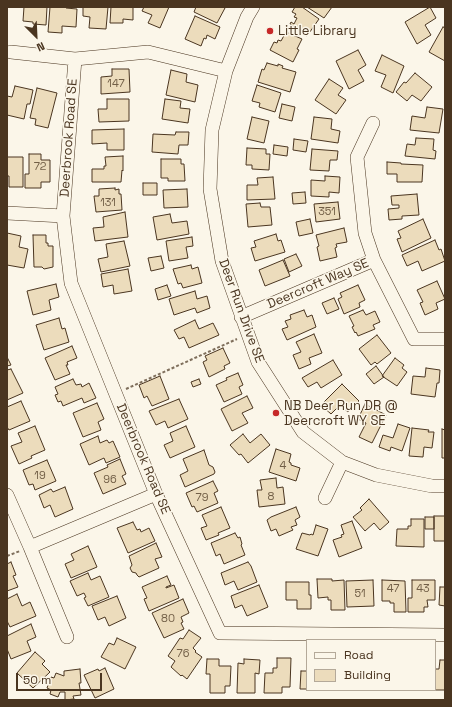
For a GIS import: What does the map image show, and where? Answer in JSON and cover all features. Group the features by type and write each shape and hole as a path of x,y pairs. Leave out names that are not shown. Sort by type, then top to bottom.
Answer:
{"street":[{"name":"Deer Run Drive SE","path":"254,7 247,17 226,71 212,130 210,189 222,262 258,362 303,432 342,462 376,475 432,486 445,486"},
{"path":"11,52 75,59 148,52 226,71"},
{"name":"Deerbrook Road SE","path":"75,59 63,216 71,283 156,494 220,633 445,635"},
{"path":"372,123 357,157 365,234 374,260"},
{"path":"7,213 63,216"},
{"name":"Deercroft Way SE","path":"241,317 374,260 414,339 445,339"},
{"path":"325,498 342,462"},
{"path":"30,547 156,494"},
{"path":"7,496 67,637"}],"path":[{"path":"116,394 233,341 247,333"}],"building":[{"path":"24,7 47,7 46,25 33,24 33,22 23,21"},
{"path":"50,7 77,9 76,27 62,26 62,33 48,32"},
{"path":"83,7 108,7 106,29 89,28 90,17 83,16"},
{"path":"111,7 133,7 133,20 123,19 123,23 110,23"},
{"path":"144,7 169,7 160,28 148,23 152,15 142,11"},
{"path":"196,7 225,8 217,23 194,12"},
{"path":"295,7 302,7 319,19 307,36 290,24 291,22 294,24 297,18 294,17 296,14 292,12"},
{"path":"307,7 332,7 324,18"},
{"path":"430,7 436,18 425,25 431,35 417,44 405,22"},
{"path":"195,16 220,27 215,39 207,35 201,46 185,39"},
{"path":"443,27 445,28 445,61 429,52"},
{"path":"286,32 302,39 297,49 299,50 293,62 270,50 274,42 277,43 278,40 281,41"},
{"path":"358,50 366,65 358,70 364,81 349,89 336,61"},
{"path":"382,55 404,66 393,93 381,87 386,75 375,71"},
{"path":"267,63 278,66 278,64 283,66 282,68 296,72 290,92 258,82 262,69 264,70"},
{"path":"112,69 129,69 130,92 101,94 101,77 112,76"},
{"path":"171,70 187,74 186,82 198,85 195,102 166,95"},
{"path":"415,73 432,87 421,101 412,95 407,101 396,92 404,82 406,83"},
{"path":"329,79 343,88 338,95 346,100 336,114 315,100"},
{"path":"257,85 281,93 275,112 259,107 260,103 252,101"},
{"path":"15,86 33,90 30,104 27,104 24,119 7,115 7,96 12,97"},
{"path":"37,88 57,93 48,128 35,125 36,119 30,118"},
{"path":"107,99 129,99 129,121 99,122 98,109 107,109"},
{"path":"165,99 181,101 180,108 190,109 188,123 162,119"},
{"path":"282,104 295,107 292,121 279,118"},
{"path":"427,107 443,109 439,133 410,130 412,116 425,118"},
{"path":"252,117 269,121 264,143 247,139"},
{"path":"314,117 332,119 331,129 340,131 338,143 311,139"},
{"path":"124,129 124,150 107,150 107,143 92,144 92,130"},
{"path":"176,132 189,132 188,145 179,145 178,154 152,152 153,134 175,135"},
{"path":"416,138 434,139 433,150 436,151 435,159 405,156 407,144 415,145"},
{"path":"294,139 308,141 306,152 293,150"},
{"path":"274,145 288,147 287,156 273,154"},
{"path":"247,148 266,149 266,154 270,154 269,170 252,169 252,165 246,165"},
{"path":"312,149 338,151 337,160 330,160 329,171 310,170"},
{"path":"29,154 41,154 41,160 50,160 50,182 41,182 41,188 25,188 25,174 29,174"},
{"path":"123,156 121,182 92,182 92,169 104,169 104,166 106,166 105,157"},
{"path":"7,157 23,157 23,187 9,187 9,176 7,176"},
{"path":"161,159 181,159 181,164 184,164 185,181 168,181 168,178 161,178"},
{"path":"387,162 423,165 422,182 397,182 397,174 387,174"},
{"path":"325,176 340,177 339,193 329,192 329,197 311,196 311,180 325,181"},
{"path":"273,177 275,199 247,200 247,185 258,185 257,178"},
{"path":"143,183 157,183 157,195 143,195"},
{"path":"115,188 115,190 119,189 119,194 121,194 122,210 96,212 94,196 99,196 99,189"},
{"path":"187,189 188,207 164,208 163,190"},
{"path":"305,192 306,203 293,204 292,193"},
{"path":"417,194 419,215 402,216 402,219 389,220 388,209 399,208 399,205 392,205 391,196"},
{"path":"338,202 340,219 316,222 314,204"},
{"path":"260,203 261,207 270,207 272,225 248,227 246,204"},
{"path":"125,212 128,237 95,241 93,228 104,227 103,217"},
{"path":"170,214 172,223 187,221 189,234 157,240 153,217"},
{"path":"310,219 313,233 299,236 296,222"},
{"path":"423,219 431,238 402,252 397,239 401,238 398,231"},
{"path":"344,228 347,242 336,244 337,247 335,248 337,257 320,261 317,247 319,246 316,235"},
{"path":"7,233 21,236 19,247 28,249 24,268 7,265"},
{"path":"276,234 278,241 281,240 285,252 255,261 251,248 256,247 254,241"},
{"path":"33,235 46,235 46,243 48,243 48,246 53,246 53,267 44,269 42,267 34,267"},
{"path":"192,237 193,246 186,247 188,258 169,261 166,241"},
{"path":"435,240 439,250 441,249 445,261 422,271 418,261 407,266 402,255"},
{"path":"124,241 130,266 101,272 98,259 108,257 106,244"},
{"path":"296,254 302,266 289,272 284,259"},
{"path":"161,256 164,268 151,271 148,258"},
{"path":"283,260 290,276 265,286 259,270"},
{"path":"191,265 192,269 198,267 202,283 183,288 181,283 178,284 173,269"},
{"path":"128,269 132,291 114,294 113,285 103,287 101,274"},
{"path":"437,281 445,299 436,303 438,309 425,315 420,303 423,302 417,290"},
{"path":"56,284 59,297 49,300 51,310 33,315 27,291"},
{"path":"167,285 171,296 158,300 155,289"},
{"path":"358,285 365,300 359,303 360,307 344,314 338,299 342,297 340,293"},
{"path":"195,291 197,299 207,296 210,308 197,313 195,308 174,315 169,299"},
{"path":"334,298 339,309 327,314 322,303"},
{"path":"304,310 307,317 312,315 316,327 287,340 282,329 288,327 285,321 291,319 290,315"},
{"path":"363,310 366,315 375,311 380,322 373,325 375,329 358,336 352,327 354,326 349,316"},
{"path":"59,318 62,329 65,328 69,342 44,350 36,325"},
{"path":"195,320 199,329 213,323 219,335 189,348 184,337 179,339 174,330"},
{"path":"314,334 322,353 309,358 311,364 299,369 293,355 301,352 296,342"},
{"path":"377,335 391,353 377,364 375,362 371,365 359,349"},
{"path":"72,346 77,358 67,362 68,365 66,365 70,374 55,380 45,358"},
{"path":"223,348 230,363 224,366 225,369 209,377 203,362 207,360 205,356"},
{"path":"7,357 11,365 7,366"},
{"path":"395,358 404,365 402,368 407,372 397,386 382,376"},
{"path":"333,360 342,375 321,388 317,382 308,387 302,378"},
{"path":"376,366 384,377 374,384 366,374"},
{"path":"426,368 440,370 439,383 437,383 435,397 411,394 413,376 425,377"},
{"path":"11,369 23,393 7,400 7,370"},
{"path":"238,373 243,385 239,387 242,394 224,402 216,385 227,380 226,378"},
{"path":"160,376 169,399 152,406 147,396 144,398 139,385"},
{"path":"73,379 76,385 81,384 82,387 89,383 96,398 84,403 82,398 63,406 61,401 58,402 55,395 58,394 55,387"},
{"path":"199,379 201,384 193,387 191,382"},
{"path":"342,384 359,401 348,412 340,405 331,414 321,405"},
{"path":"247,396 253,408 242,413 248,423 232,431 221,409"},
{"path":"179,399 188,419 168,428 165,421 156,425 149,411"},
{"path":"21,401 30,421 9,430 7,427 7,407"},
{"path":"97,403 104,419 98,422 101,430 83,437 73,413"},
{"path":"365,404 386,415 372,443 359,437 366,423 358,419"},
{"path":"398,424 410,428 402,451 391,447 390,451 379,447 383,435 393,438"},
{"path":"35,426 45,450 31,456 32,458 19,464 11,446 22,442 18,433"},
{"path":"186,426 195,447 170,458 164,445 173,441 170,433"},
{"path":"412,428 434,432 432,448 424,447 423,457 409,456"},
{"path":"442,429 445,430 445,458 442,458"},
{"path":"243,434 250,443 261,434 270,445 248,463 241,454 239,455 230,445"},
{"path":"98,436 100,443 107,440 109,443 113,441 120,457 106,463 104,458 89,465 80,444"},
{"path":"276,449 291,454 289,462 291,465 300,468 296,481 269,472"},
{"path":"204,450 209,465 213,467 215,472 214,474 185,487 180,475 188,471 183,459"},
{"path":"120,459 126,474 122,476 126,484 103,494 94,473 108,467 107,465"},
{"path":"47,460 56,481 35,490 33,484 29,485 23,470"},
{"path":"276,478 277,488 283,487 285,504 259,507 257,490 262,490 260,480"},
{"path":"213,481 218,491 214,493 218,503 197,512 194,506 192,507 186,493"},
{"path":"65,487 73,509 55,517 50,505 44,508 39,495 51,489 53,492"},
{"path":"369,499 389,522 380,530 374,523 365,531 353,517 362,510 360,508"},
{"path":"221,507 230,528 218,533 219,535 206,540 201,528 207,526 202,515"},
{"path":"296,507 300,517 295,520 297,525 291,527 293,530 279,536 276,529 271,531 267,520"},
{"path":"434,516 445,516 445,541 434,541"},
{"path":"425,517 434,517 434,529 425,529"},
{"path":"411,519 424,519 424,547 396,546 397,529 408,529 408,526 411,526"},
{"path":"352,521 362,548 339,557 333,540 342,537 341,535 344,534 341,525"},
{"path":"133,522 137,530 140,529 141,532 149,528 155,541 128,553 117,528"},
{"path":"316,525 328,529 318,556 296,549 302,533 313,535"},
{"path":"235,533 238,538 240,537 245,555 224,564 220,554 216,556 211,543"},
{"path":"156,543 162,557 155,559 159,568 139,577 136,573 132,572 130,568 132,565 129,556"},
{"path":"88,546 97,567 71,578 65,564 74,560 71,554"},
{"path":"11,562 16,575 13,576 18,587 7,591 7,564"},
{"path":"248,562 257,582 238,590 234,581 225,585 221,573"},
{"path":"88,573 91,580 100,576 109,597 88,606 84,598 86,597 84,593 77,596 70,581"},
{"path":"167,576 171,585 166,588 174,585 179,598 149,611 144,599 147,598 142,587"},
{"path":"317,579 332,579 332,581 344,580 345,610 331,610 331,600 328,600 328,597 318,598"},
{"path":"373,580 374,606 347,607 346,581"},
{"path":"382,580 405,581 406,612 394,612 394,603 390,603 390,601 382,601"},
{"path":"412,580 435,580 435,600 427,600 428,607 424,607 424,612 408,612 408,598 412,598"},
{"path":"286,582 309,582 311,609 297,609 297,600 286,600"},
{"path":"259,585 268,607 247,616 242,605 235,608 231,596"},
{"path":"440,587 445,587 445,606 439,605"},
{"path":"17,594 22,606 30,602 36,616 10,627 7,621 7,599"},
{"path":"117,596 126,618 109,626 105,617 98,620 92,606"},
{"path":"183,599 189,613 181,617 183,622 181,623 184,629 164,638 152,613"},
{"path":"31,624 36,637 27,641 31,651 11,659 7,649 7,636"},
{"path":"189,630 201,638 193,648 196,651 195,652 202,657 187,679 171,667 175,661 168,656 180,638 183,639"},
{"path":"117,638 136,647 125,669 101,657 109,643 114,645"},
{"path":"35,652 45,661 42,664 50,672 33,688 17,673"},
{"path":"277,658 291,658 290,687 282,687 282,693 264,693 265,673 273,673 273,668 277,668"},
{"path":"207,659 219,659 219,666 231,666 230,686 225,686 225,693 210,693 210,674 206,674"},
{"path":"244,659 260,660 259,674 255,673 255,693 237,693 238,663 244,664"},
{"path":"440,660 445,660 445,690 436,690 436,669 439,669"},
{"path":"105,668 114,689 95,698 84,675 98,669 99,671"},
{"path":"80,669 81,683 79,683 81,695 73,696 74,699 65,700 65,692 60,692 58,697 50,694 51,690 47,688 51,677 54,678 56,673 64,676 64,671"},
{"path":"301,671 306,671 306,689 300,689"}],"place":[{"name":"Little Library","path":"270,31"},
{"name":"NB Deer Run DR @ Deercroft WY SE","path":"276,413"}]}
